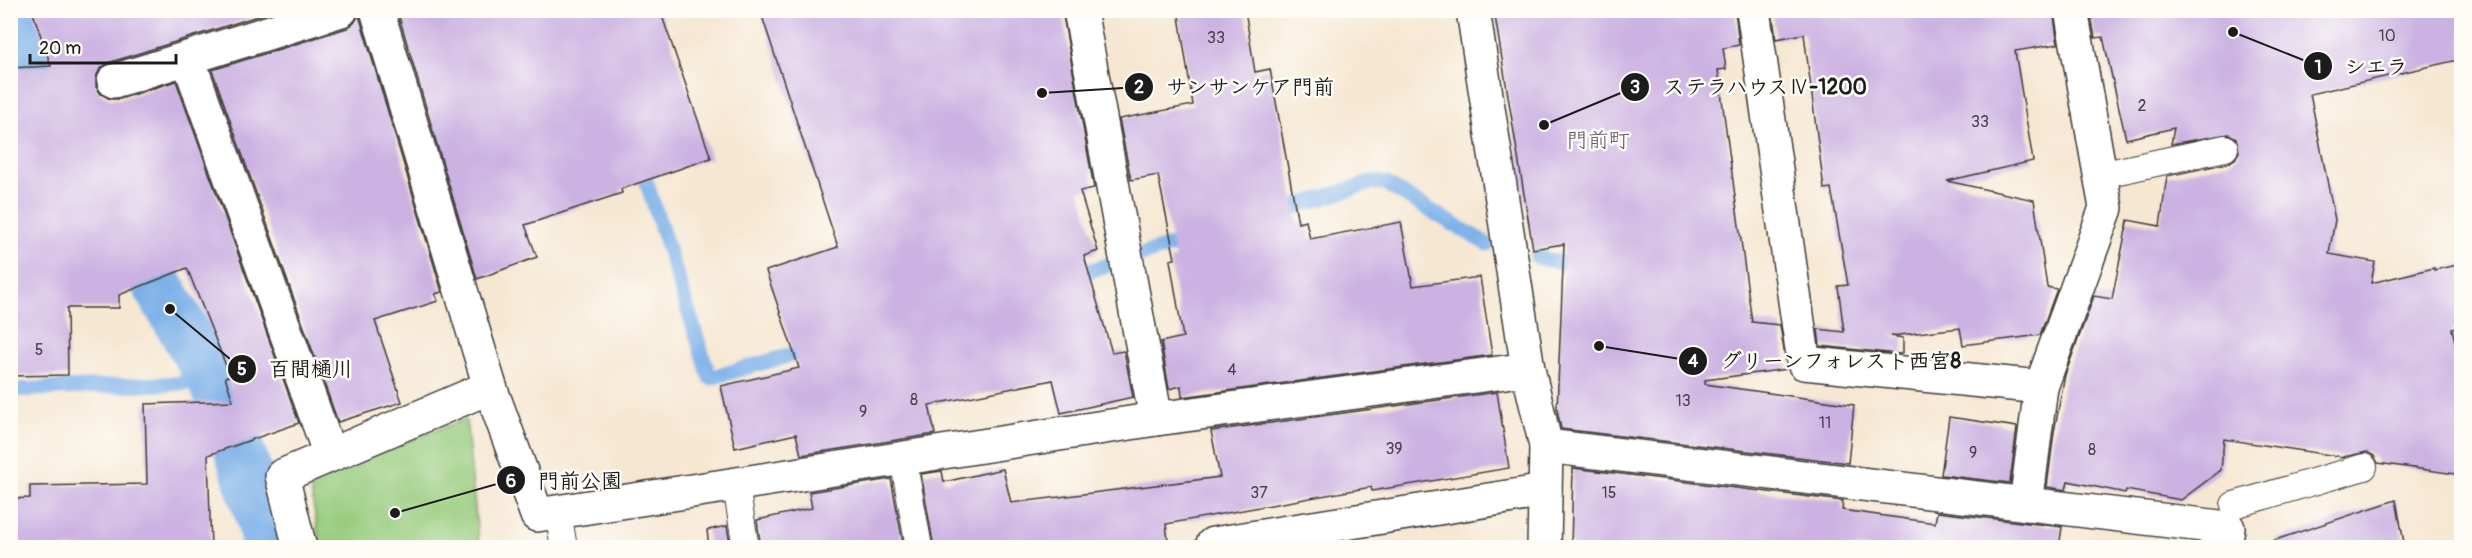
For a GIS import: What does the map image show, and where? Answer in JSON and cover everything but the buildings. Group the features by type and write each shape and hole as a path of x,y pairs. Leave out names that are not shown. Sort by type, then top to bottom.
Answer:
{"street":[{"path":"114,81 341,10"},
{"path":"377,10 490,387 537,515 736,486 1156,419 1528,369"},
{"path":"1080,10 1156,419"},
{"path":"1473,10 1528,369 1546,446 1544,548"},
{"path":"1753,10 1804,363 2041,387"},
{"path":"2026,504 2041,387 2106,208 2071,10"},
{"path":"188,59 330,455"},
{"path":"300,548 282,476 490,387"},
{"path":"1546,446 2228,528 2225,548"},
{"path":"1213,548 1213,544 1545,491"}],"lane":[{"path":"2100,175 2225,148"},
{"path":"903,459 919,547"},
{"path":"2234,505 2364,467"},
{"path":"736,486 746,548"},
{"path":"558,512 564,548"}],"green space":[{"path":"466,419 479,547 320,547 309,478"}],"waterway":[{"path":"14,10 70,129"},
{"path":"640,162 710,378 812,349"},
{"path":"1275,213 1373,182 1386,184 1487,244"},
{"path":"120,220 214,382 227,411 261,517 267,548"},
{"path":"1069,277 1190,240"},
{"path":"1537,257 1581,268"},
{"path":"10,390 214,382"}],"place":[{"name":"シエラ","path":"2233,32"},
{"name":"サンサンケア門前","path":"1042,93"},
{"name":"ステラハウスⅣ-1200","path":"1544,125"},
{"name":"百間樋川","path":"170,309"},
{"name":"グリーンフォレスト西宮8","path":"1599,346"},
{"name":"門前公園","path":"395,513"}],"district":[{"name":"門前町","path":"1598,140"}]}
